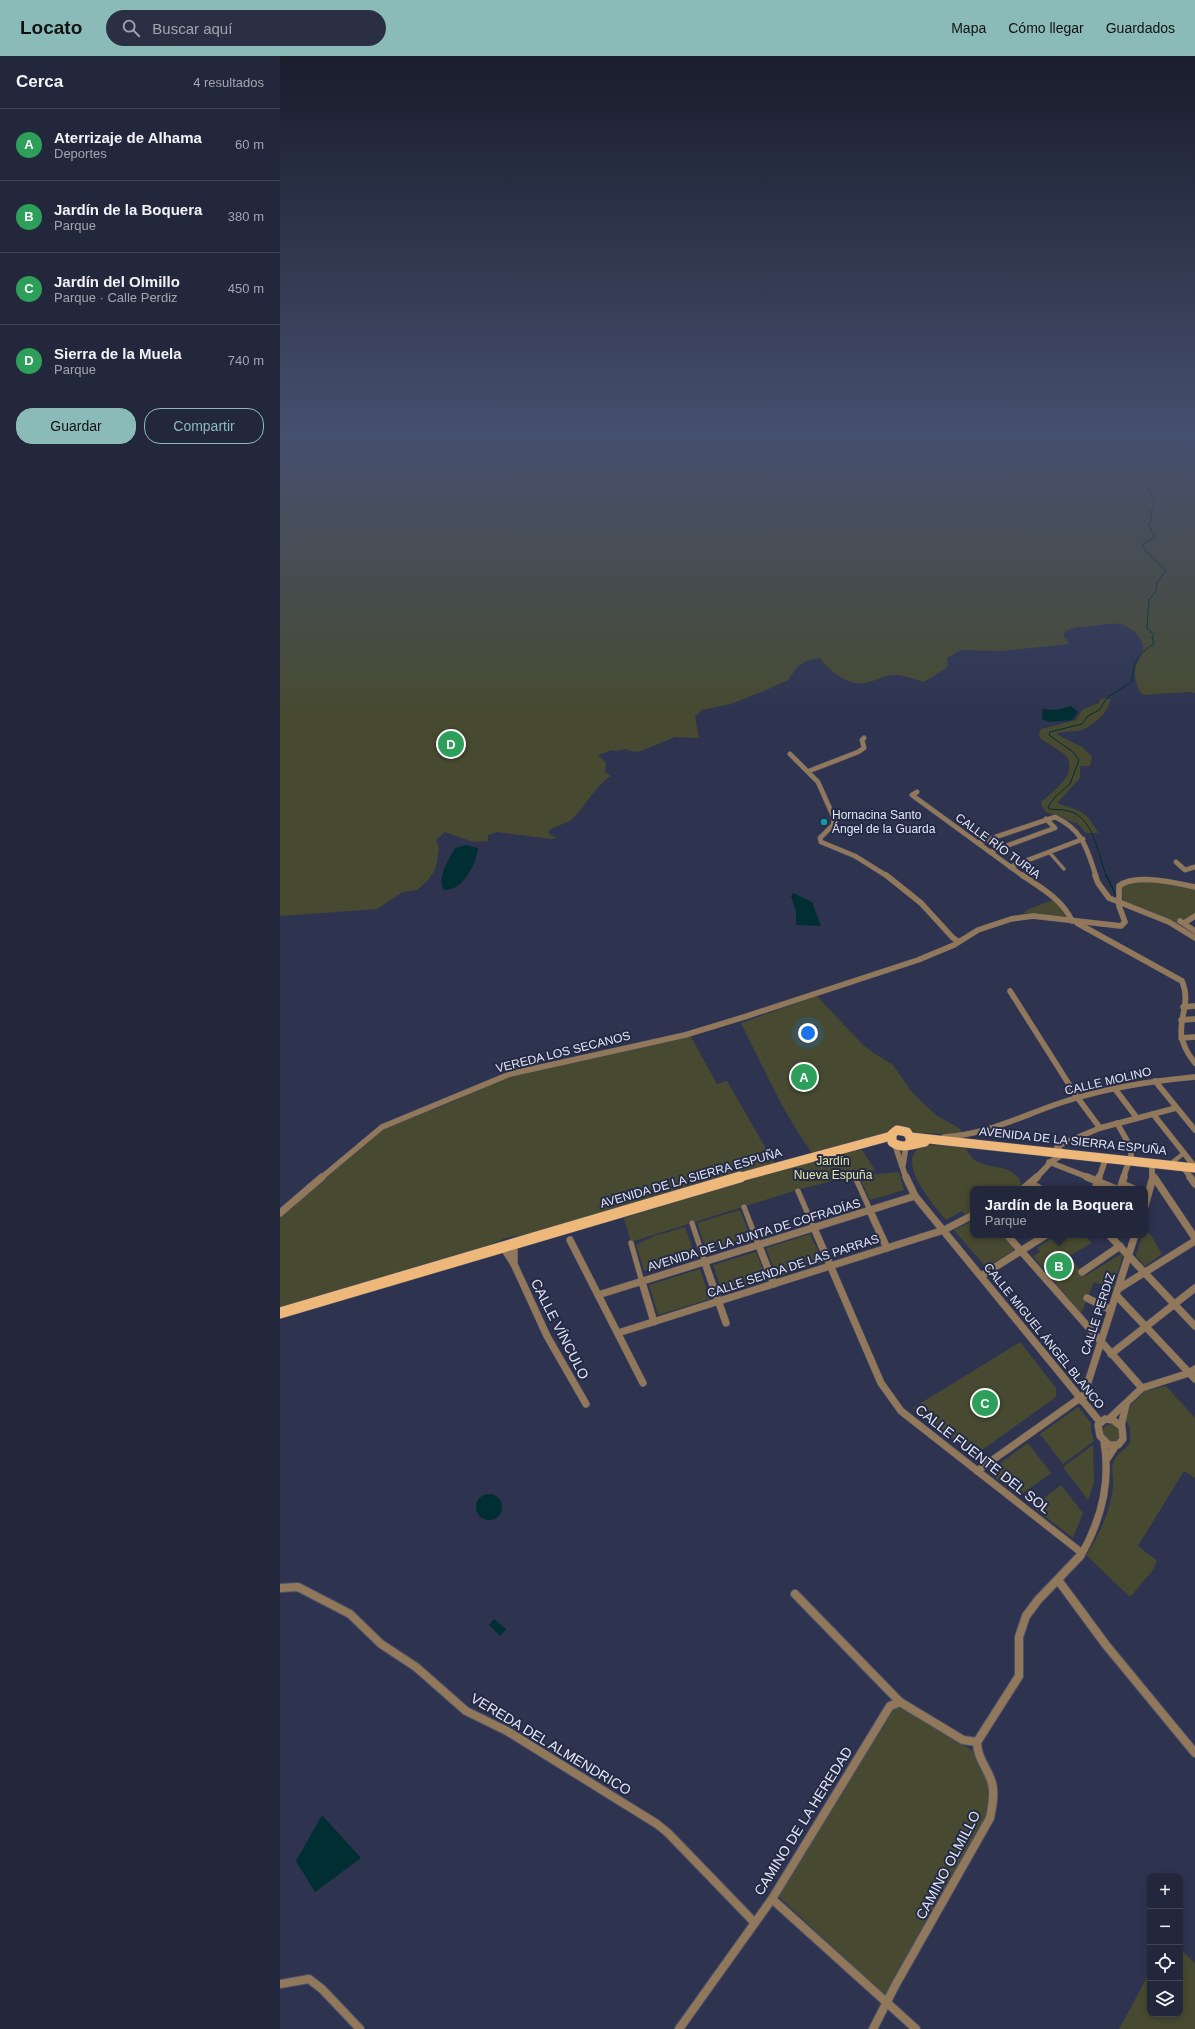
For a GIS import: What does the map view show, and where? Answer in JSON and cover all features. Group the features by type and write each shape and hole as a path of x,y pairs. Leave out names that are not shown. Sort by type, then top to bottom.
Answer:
{"main road":[{"path":"900,1130 909,1140 901,1147 893,1142 894,1131 900,1130"},
{"name":"AVENIDA DE LA SIERRA ESPUÑA","path":"909,1140 982,1144 1152,1164 1195,1167"},
{"name":"AVENIDA DE LA SIERRA ESPUÑA","path":"280,1312 828,1152 866,1144 893,1142"},
{"name":"AVENIDA DE LA SIERRA ESPUÑA","path":"503,1247 503,1242 547,1234"}],"street":[{"path":"809,771 823,764 859,752 864,748 862,740 864,738"},
{"path":"790,754 809,771 820,785 834,818 833,825 820,838 821,842 834,849 854,855 881,872 925,904 953,938 958,941"},
{"name":"CALLE RÍO TURIA","path":"917,792 912,795 1061,903 1068,910 1074,922"},
{"path":"978,843 1046,819 1055,818 1064,821 1083,839 1098,883 1109,898 1169,922 1195,938"},
{"path":"990,852 1055,828 1046,819"},
{"path":"1010,867 1083,839"},
{"path":"1049,852 1064,869"},
{"path":"1176,862 1185,870 1195,867"},
{"path":"1120,903 1119,886 1122,882 1128,880 1164,880 1195,887"},
{"name":"VEREDA LOS SECANOS","path":"280,1213 382,1127 393,1121 447,1102 510,1074 685,1035 744,1017 918,960 954,945 958,941 988,926 1022,916 1074,922 1086,921 1116,926 1123,925 1125,922 1120,903"},
{"path":"1195,916 1182,922 1195,931"},
{"path":"1074,922 1182,980 1185,990 1181,1020 1181,1038 1195,1063"},
{"path":"1010,991 1077,1097 1100,1128"},
{"path":"1183,1007 1195,1006"},
{"path":"1181,1020 1195,1019"},
{"path":"1181,1038 1195,1037"},
{"name":"CALLE MOLINO","path":"909,1140 959,1137 982,1132 1077,1097 1115,1088 1195,1077"},
{"path":"1155,1082 1195,1130"},
{"path":"1115,1088 1137,1118"},
{"path":"1028,1186 1032,1184 1049,1162 1064,1154 1058,1149 1058,1146 1100,1128 1176,1108"},
{"path":"1153,1114 1195,1167"},
{"path":"1117,1123 1130,1146 1130,1161 1121,1186"},
{"path":"982,1132 978,1138 982,1144"},
{"name":"CALLE MIGUEL ÁNGEL BLANCO","path":"903,1165 909,1140"},
{"name":"CALLE MIGUEL ÁNGEL BLANCO","path":"893,1142 903,1165 908,1184 915,1196 1100,1422"},
{"path":"1168,1165 1184,1153"},
{"path":"1096,1186 1106,1158"},
{"path":"1049,1162 1108,1186"},
{"path":"1148,1195 1153,1176 1152,1164"},
{"path":"1183,1167 1195,1184"},
{"path":"854,1176 887,1248"},
{"path":"1153,1176 1195,1238"},
{"path":"798,1191 814,1228"},
{"name":"AVENIDA DE LA JUNTA DE COFRADÍAS","path":"598,1295 705,1263 915,1196"},
{"path":"744,1207 774,1284"},
{"name":"CALLE SENDA DE LAS PARRAS","path":"618,1334 944,1230 970,1217"},
{"path":"692,1223 726,1323"},
{"name":"CALLE FUENTE DEL SOL","path":"814,1228 832,1266 881,1383 891,1399 911,1421 1082,1553"},
{"path":"1010,1238 1142,1388"},
{"path":"981,1276 1041,1238"},
{"path":"1112,1238 1195,1326"},
{"name":"CALLE PERDIZ","path":"1080,1399 1112,1310 1134,1238"},
{"path":"570,1240 643,1383"},
{"path":"1195,1241 1117,1292 1146,1326 1192,1371 1195,1379"},
{"name":"CALLE VÍNCULO","path":"514,1243 514,1264"},
{"path":"631,1243 654,1322"},
{"path":"1082,1272 1120,1246"},
{"name":"CALLE VÍNCULO","path":"503,1247 514,1264 547,1336 586,1404"},
{"path":"1111,1354 1195,1288"},
{"path":"1087,1298 1112,1310"},
{"path":"795,1594 900,1702 963,1740 977,1742 1018,1676 1021,1665 1019,1634 1022,1624 1034,1606 1074,1565 1082,1553 1106,1497 1108,1482 1107,1459 1104,1442 1097,1431 1100,1422 1109,1419 1142,1388 1192,1371"},
{"path":"976,1471 1080,1399"},
{"path":"1107,1459 1116,1445 1123,1439 1124,1435 1121,1426 1126,1402"},
{"path":"1109,1419 1121,1426"},
{"path":"1104,1442 1116,1445"},
{"path":"1058,1580 1106,1644 1195,1753"},
{"name":"VEREDA DEL ALMENDRICO","path":"280,1588 298,1588 350,1614 382,1644 416,1667 466,1711 507,1731 657,1824 668,1833 754,1922"},
{"name":"CAMINO DE LA HEREDAD","path":"680,2029 754,1922 772,1899 890,1706 900,1702"},
{"name":"CAMINO OLMILLO","path":"873,2029 990,1818 993,1800 993,1786 981,1761 977,1748 977,1742"},
{"path":"772,1899 916,2029"},
{"path":"280,1984 309,1979 322,1989 360,2029"}],"green space":[{"path":"280,531 1195,531 1195,693 1187,692 1143,695 1138,687 1135,672 1143,645 1136,633 1128,627 1120,624 1072,628 1063,634 1069,644 1000,651 961,650 947,658 948,665 946,668 924,682 905,676 894,675 868,682 852,682 845,680 833,672 820,658 806,661 797,667 788,680 731,704 702,710 695,716 699,738 675,737 641,751 634,752 626,749 615,751 611,750 598,755 606,763 605,772 611,776 600,785 571,820 548,831 550,835 557,838 552,839 497,832 488,835 488,841 473,842 445,832 436,840 439,847 435,870 428,880 417,890 403,892 377,909 280,916"},
{"path":"1101,698 1110,699 1109,704 1104,713 1096,722 1082,730 1057,733 1058,735 1082,747 1092,756 1090,766 1080,766 1080,778 1057,803 1082,812 1094,825 1098,833 1086,833 1077,823 1044,810 1041,802 1062,784 1069,772 1070,766 1068,759 1060,751 1040,738 1039,733 1041,729 1076,720 1082,710 1099,703"},
{"path":"1133,882 1166,883 1195,889 1195,915 1179,925 1123,901 1121,887"},
{"path":"1053,900 1060,906 1065,915 1023,913 1029,909"},
{"path":"817,996 862,1044 893,1065 911,1091 919,1099 936,1115 959,1128 963,1134 917,1133 900,1127 892,1129 886,1134 812,1153 783,1106 741,1023"},
{"path":"690,1035 717,1084 727,1081 775,1164 548,1230 506,1238 472,1252 280,1307 280,1216 384,1128 399,1121 445,1105 513,1076"},
{"path":"927,1145 964,1146 974,1160 982,1164 1003,1168 1015,1174 1022,1186 970,1186 970,1213 966,1215 962,1211 946,1220 918,1181 913,1169 912,1159 916,1150"},
{"name":"Jardín Nueva Espuña","path":"862,1150 875,1170 797,1190 631,1242 624,1218 807,1162 847,1152"},
{"path":"899,1172 904,1190 870,1200 859,1176"},
{"path":"740,1210 751,1238 707,1252 697,1223"},
{"path":"970,1222 970,1238 1004,1238 1013,1247 1013,1251 986,1267 954,1230"},
{"path":"685,1227 695,1255 644,1271 636,1245 654,1236"},
{"path":"1148,1232 1162,1254 1145,1266 1136,1256 1141,1238 1148,1238"},
{"path":"810,1234 823,1262 777,1277 766,1248"},
{"path":"1052,1238 1087,1238 1092,1243 1069,1256 1085,1276 1121,1254 1123,1255 1113,1288 1094,1282 1081,1314 1033,1256 1040,1252 1037,1248"},
{"path":"756,1252 767,1280 723,1294 713,1265"},
{"path":"700,1269 710,1299 658,1315 649,1285"},
{"path":"1020,1342 1056,1388 1056,1397 975,1455 913,1408"},
{"path":"1166,1386 1195,1418 1195,1478 1184,1471 1138,1546 1157,1561 1153,1570 1130,1597 1086,1555 1100,1531 1110,1504 1113,1486 1112,1467 1114,1461 1130,1443 1130,1428 1126,1420 1127,1413 1131,1405 1145,1391"},
{"path":"1078,1407 1091,1423 1091,1432 1094,1441 1063,1464 1040,1434"},
{"path":"1111,1424 1117,1427 1120,1433 1117,1439 1111,1442 1105,1439 1102,1433 1105,1427"},
{"path":"1028,1443 1051,1473 1019,1496 988,1472"},
{"path":"1093,1445 1094,1483 1088,1500 1063,1467"},
{"path":"1061,1485 1083,1513 1073,1538 1033,1507"},
{"path":"903,1707 973,1751 989,1786 991,1798 988,1812 885,1996 777,1895 894,1709"},
{"path":"1183,1951 1195,1964 1195,2029 1119,2029 1147,1978 1147,2017 1183,2017"}],"shaded area":[{"path":"1071,706 1078,712 1072,720 1049,722 1042,719 1043,709 1056,710"},
{"path":"466,845 478,848 472,869 457,887 444,890 442,885 442,874 444,869 455,848"},
{"path":"793,893 812,902 821,926 796,925 796,911 791,896"},
{"path":"489,1494 498,1498 502,1507 498,1516 489,1520 480,1516 476,1507 480,1498"},
{"path":"494,1619 506,1629 500,1636 489,1625"},
{"path":"322,1815 361,1858 315,1892 296,1861"}],"waterway":[{"path":"1106,876 1095,840 1081,817 1065,810 1049,809 1048,807 1055,797 1070,784 1079,760 1073,752 1049,735 1050,732 1082,724 1088,716 1099,710 1108,697 1132,682 1137,660 1144,651 1154,644 1152,637 1154,635 1147,628 1149,600 1156,591 1157,583 1166,571 1143,548 1142,545 1155,537 1152,531"},
{"path":"1106,875 1117,898"}],"place":[{"name":"Sierra de la Muela","path":"451,744"},
{"name":"Hornacina Santo Ángel de la Guarda","path":"824,822"},
{"name":"Aterrizaje de Alhama","path":"804,1077"},
{"name":"Jardín de la Boquera","path":"1059,1266"},
{"name":"Jardín del Olmillo","path":"985,1403"}]}
